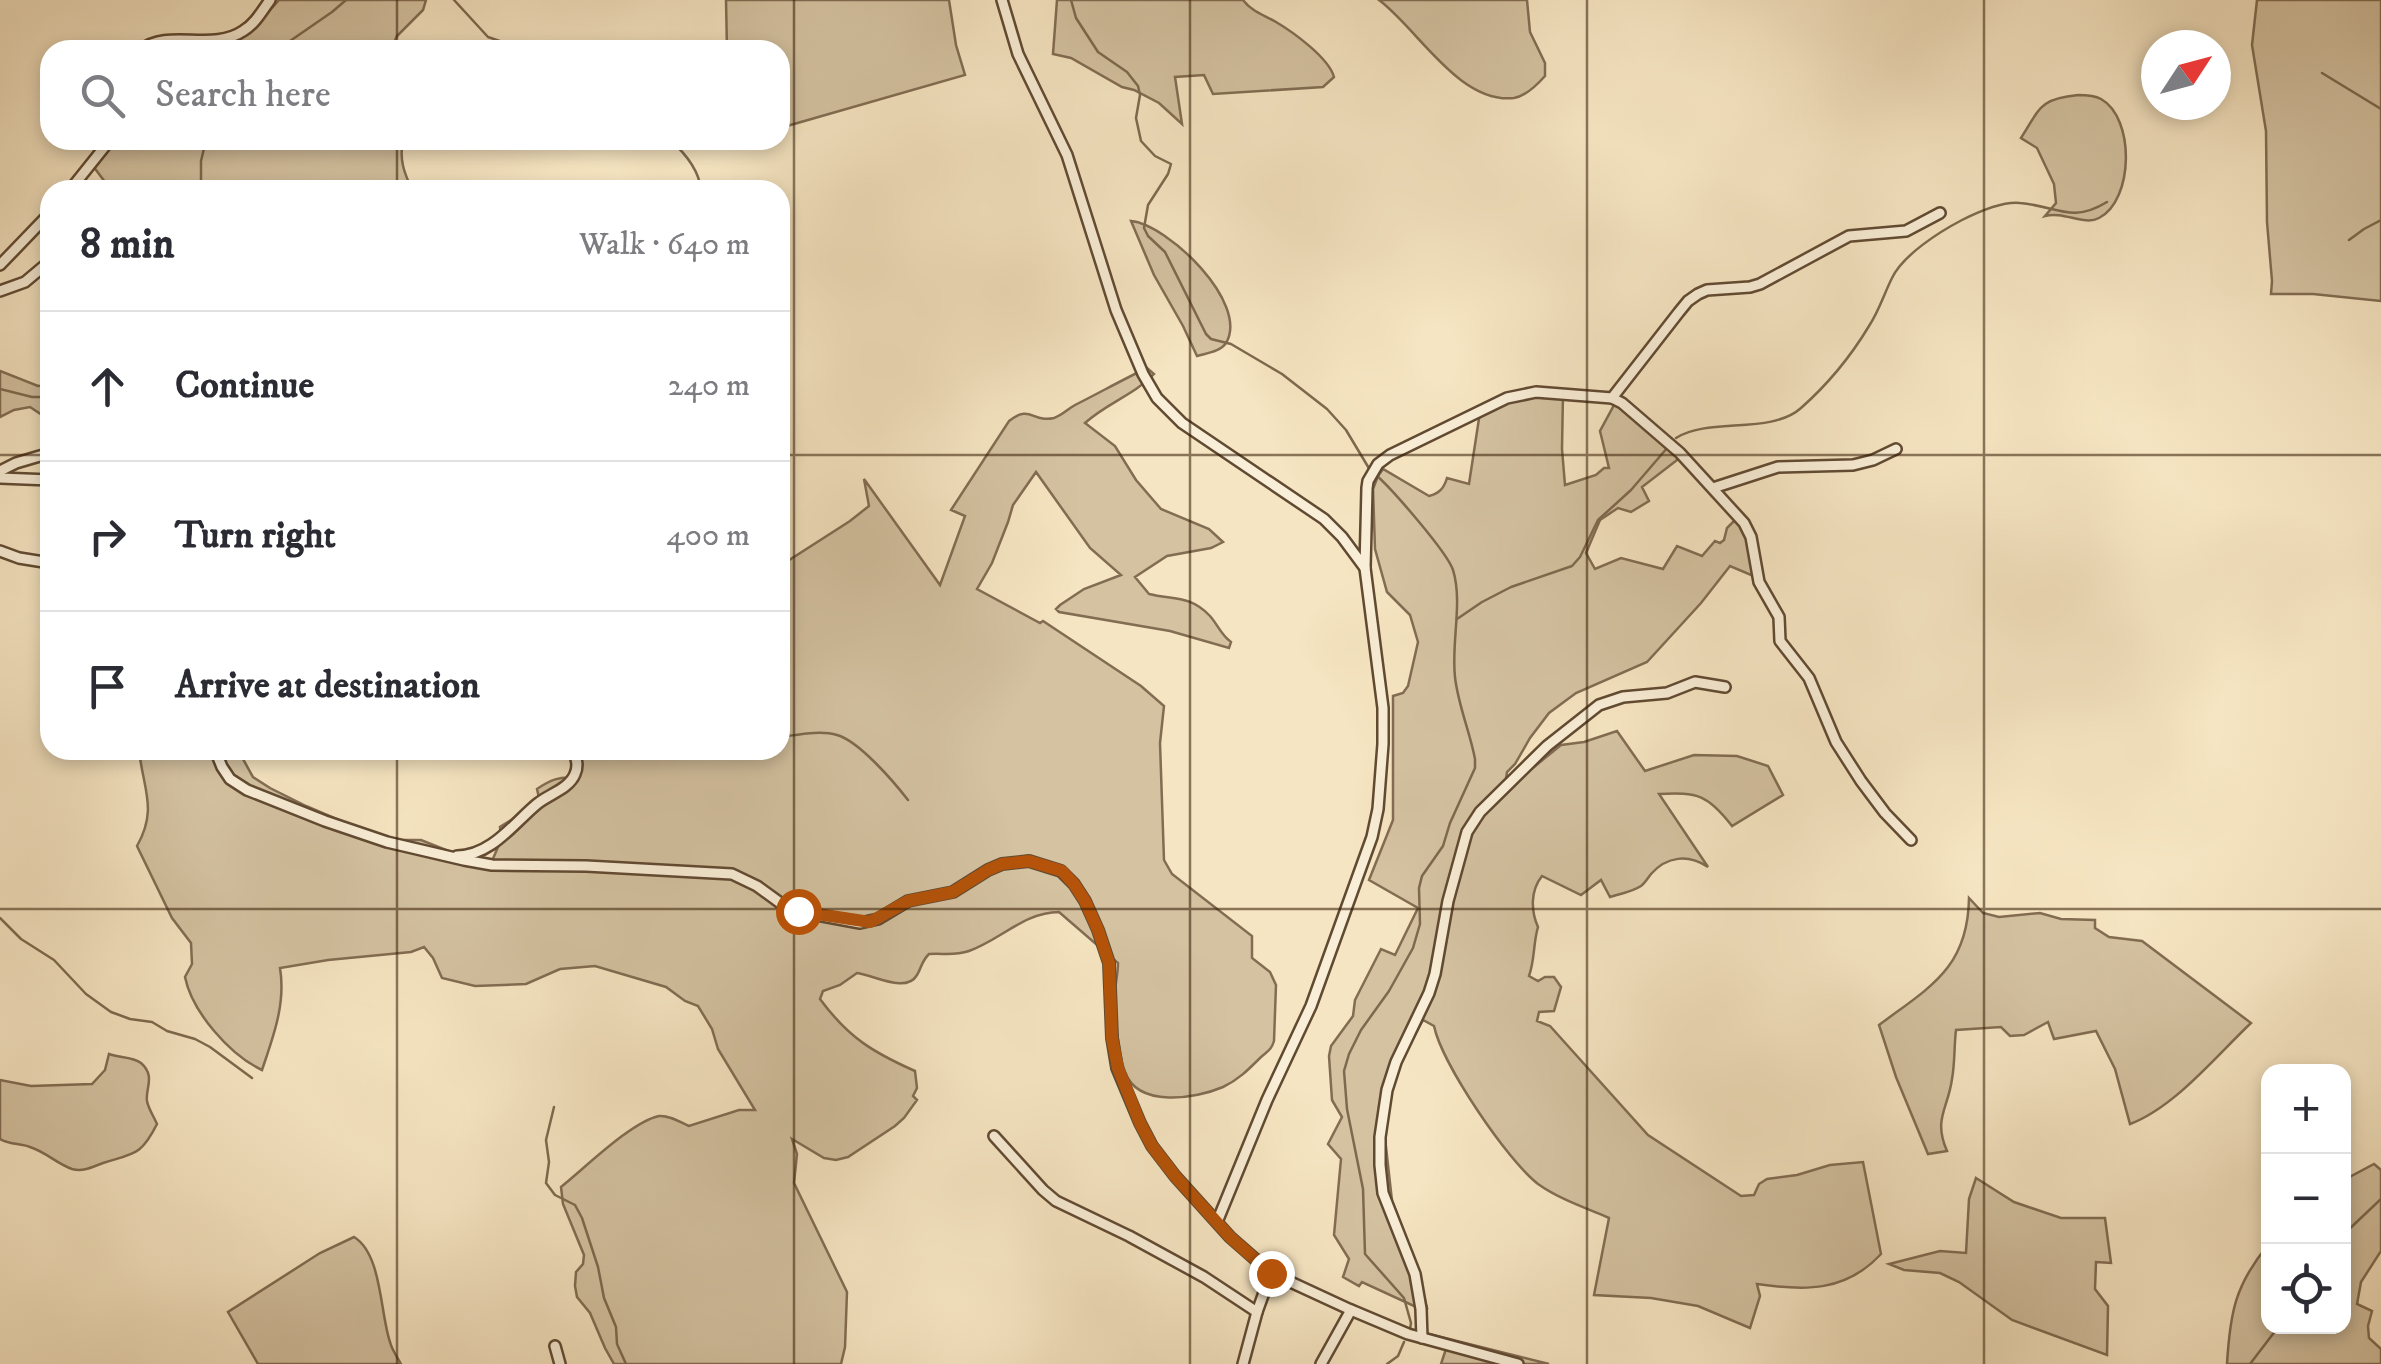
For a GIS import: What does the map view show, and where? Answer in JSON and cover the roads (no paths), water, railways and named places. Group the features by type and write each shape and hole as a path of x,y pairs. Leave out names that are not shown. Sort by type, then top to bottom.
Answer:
{"street":[{"path":"218,40 232,37 251,24 270,0"},
{"path":"1002,0 1018,54 1067,155 1116,310 1157,398 1182,424 1324,519 1366,568"},
{"path":"78,180 102,150"},
{"path":"1612,398 1678,312 1698,294 1760,284 1849,236 1906,231 1940,213"},
{"path":"0,265 40,223"},
{"path":"0,291 25,282 40,269"},
{"path":"1217,1222 1310,1006 1372,837 1383,744 1383,708 1366,568 1368,480 1382,460 1400,449 1507,398 1536,392 1612,398 1630,408 1736,512 1752,537 1759,582 1778,617 1780,641 1809,678 1836,742 1861,781 1911,840"},
{"path":"1713,488 1778,467 1852,465 1896,449"},
{"path":"0,475 16,463 40,456"},
{"path":"0,475 40,479"},
{"path":"0,551 40,561"},
{"path":"1422,1338 1414,1274 1384,1193 1380,1137 1396,1062 1430,993 1448,901 1467,832 1480,812 1547,746 1599,705 1623,698 1667,694 1695,682 1725,687"},
{"path":"219,760 230,779 247,790 358,832 444,856 492,864 732,874 790,910 860,923 878,920 908,901 953,892 1002,864 1029,861 1062,871 1085,901 1109,963 1112,1038 1118,1068 1140,1123 1175,1176 1217,1222 1271,1273 1408,1334 1518,1364"},
{"path":"444,856 465,856 481,850 517,825 540,802 566,786 576,770 577,760"},
{"path":"994,1136 1056,1201 1204,1277 1257,1312"},
{"path":"1244,1364 1271,1273"},
{"path":"1321,1364 1351,1310"},
{"path":"554,1346 560,1364"}],"waterway":[{"path":"291,40 346,0"},
{"path":"454,0 488,37 497,40"},
{"path":"1071,0 1076,18 1098,52 1127,72 1138,86 1136,118 1141,141 1155,156 1171,164 1148,205 1144,228 1165,252 1206,334 1282,374 1327,409 1346,430 1370,470"},
{"path":"2322,73 2381,109"},
{"path":"201,180 204,150"},
{"path":"681,150 698,180"},
{"path":"1676,438 1705,428 1773,421 1801,408 1854,348 1873,320 1897,269 1953,225 2006,204 2073,213 2107,202"},
{"path":"2349,240 2381,220"},
{"path":"0,389 40,397"},
{"path":"1457,619 1511,587 1572,566 1598,520 1631,490 1668,447"},
{"path":"1376,475 1406,506 1453,570 1457,595 1455,677 1475,759 1475,768 1443,846 1422,876 1420,924 1413,948 1361,1030 1344,1071 1347,1109 1363,1189 1365,1254 1404,1298 1410,1329"},
{"path":"790,736 823,733 846,739 876,763 908,800"},
{"path":"0,918 111,1012 152,1022 195,1039 252,1078"},
{"path":"554,1107 546,1140 546,1183 555,1195 575,1205 582,1218 626,1364"},
{"path":"2351,1227 2381,1199"},
{"path":"2250,1364 2273,1334"},
{"path":"1387,1364 1398,1356 1404,1342"}]}
